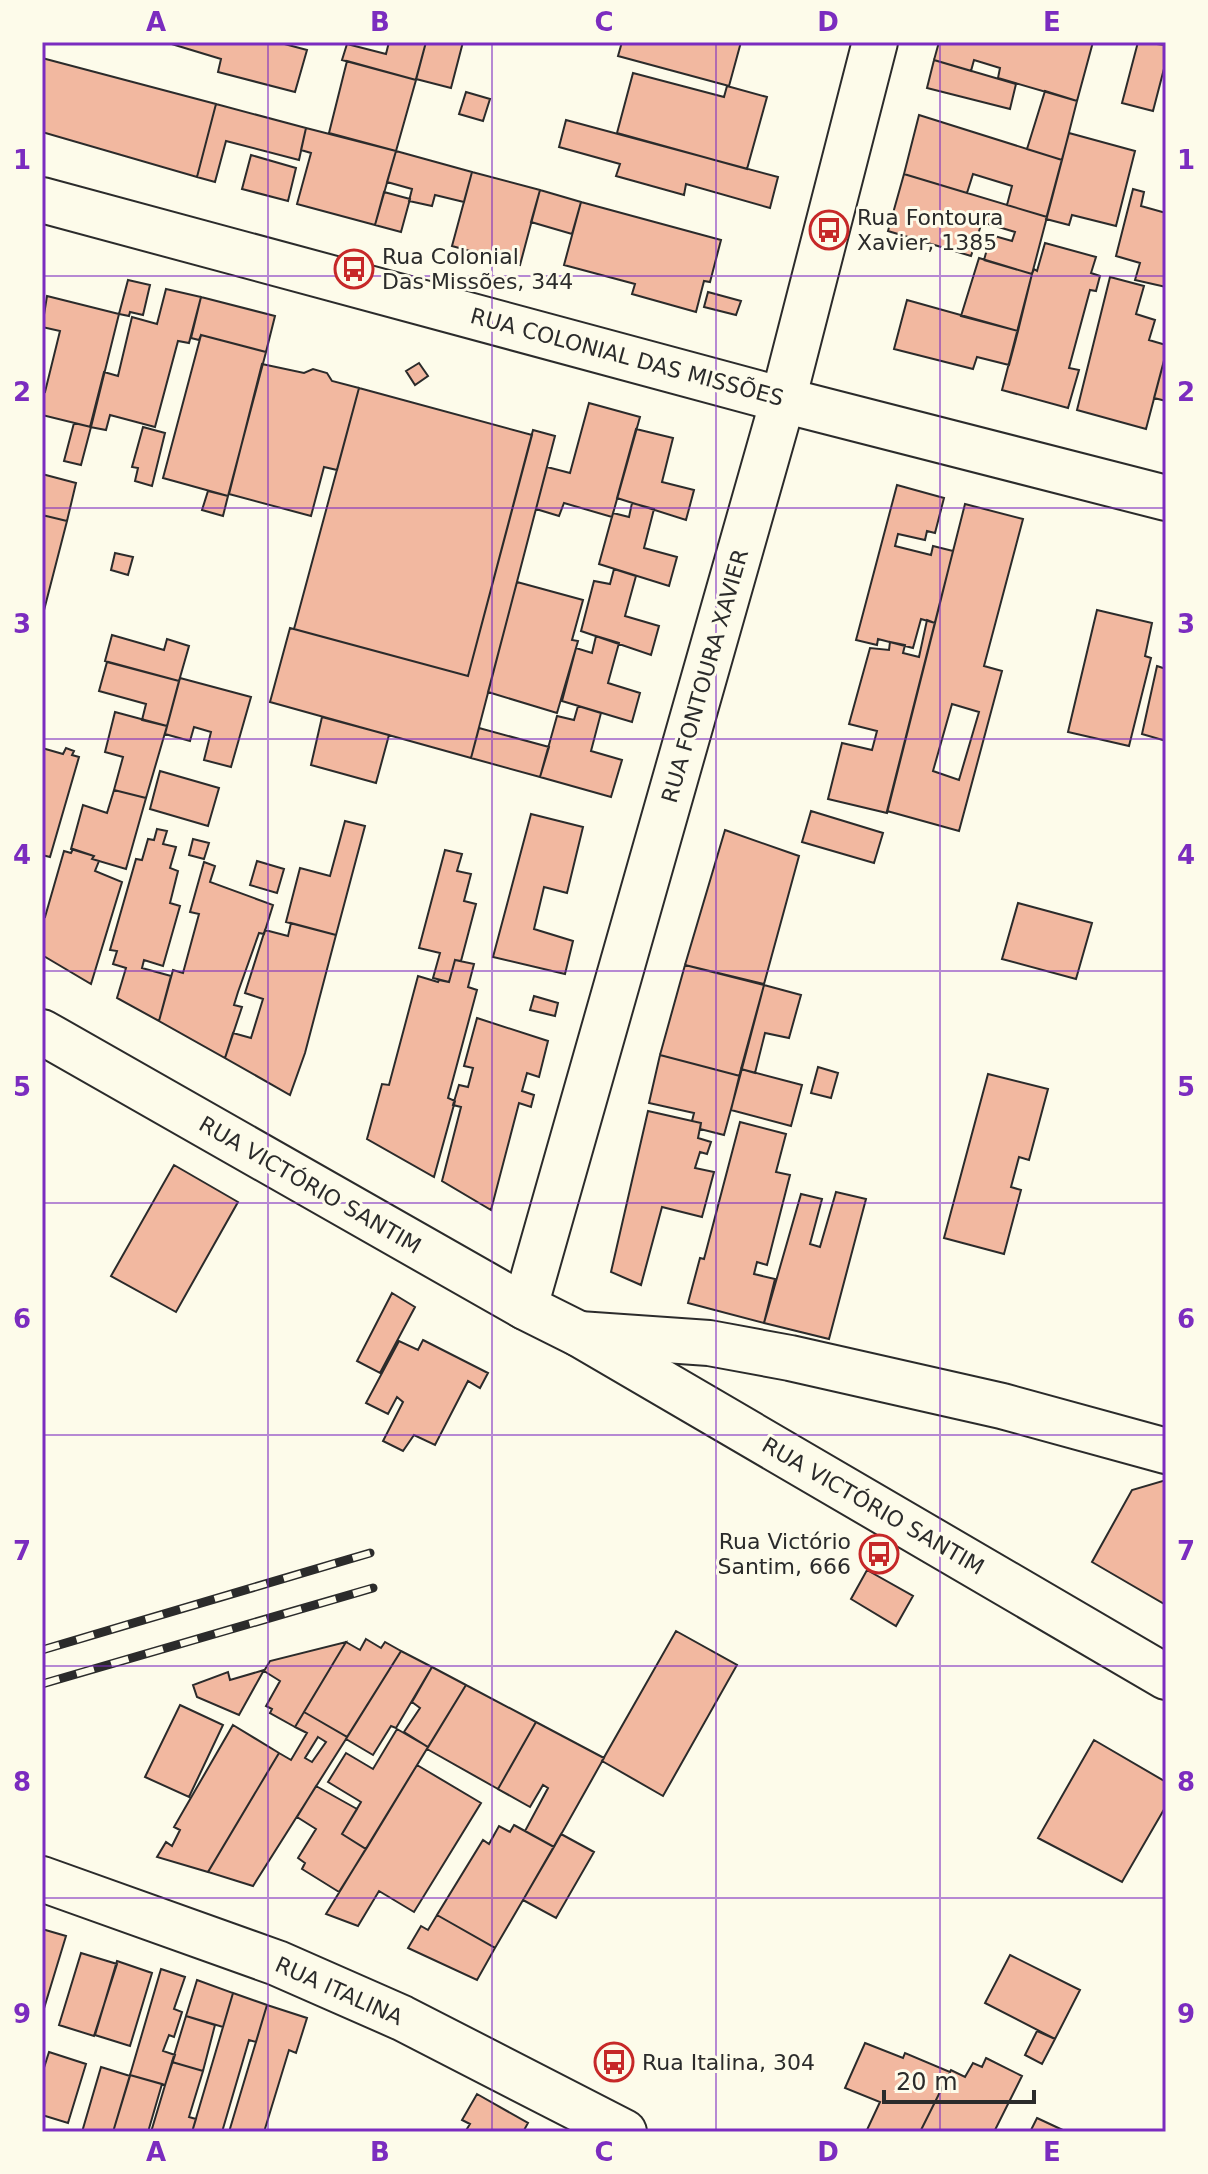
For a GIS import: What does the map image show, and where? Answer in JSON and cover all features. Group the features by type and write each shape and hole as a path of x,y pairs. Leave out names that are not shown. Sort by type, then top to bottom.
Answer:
{"street":[{"name":"RUA FONTOURA XAVIER","path":"525,1307 783,400 875,42"},
{"name":"RUA COLONIAL DAS MISSÕES","path":"42,200 783,400 1166,498"},
{"name":"RUA VICTÓRIO SANTIM","path":"42,1032 525,1307 579,1334 1166,1677"},
{"name":"RUA VICTÓRIO SANTIM","path":"579,1334 709,1343 790,1358 1002,1406 1166,1451"},
{"name":"RUA ITALINA","path":"42,1879 291,1969 402,2018 624,2132"}],"building":[{"path":"165,42 277,42 307,50 295,92 218,72 221,59"},
{"path":"389,42 426,42 416,80 342,60 347,44 386,54"},
{"path":"426,42 463,42 451,88 416,79"},
{"path":"622,42 741,42 729,86 618,56"},
{"path":"939,42 1093,42 1077,101 998,78 1000,68 974,60 971,71 934,60"},
{"path":"1138,42 1166,45 1166,61 1153,111 1122,103"},
{"path":"42,58 216,104 197,177 42,132"},
{"path":"934,60 1016,84 1010,109 927,88"},
{"path":"347,61 416,80 396,151 329,133"},
{"path":"633,73 724,97 727,86 767,97 747,169 617,133"},
{"path":"1045,91 1077,101 1062,160 1027,149"},
{"path":"466,92 490,99 483,121 459,114"},
{"path":"216,104 306,128 299,160 226,141 215,182 197,177"},
{"path":"919,115 1062,160 1047,217 1007,205 1012,186 973,174 967,193 904,174"},
{"path":"566,120 778,177 770,208 686,184 684,195 616,176 620,164 559,147"},
{"path":"306,128 396,151 375,225 297,204 311,153 301,150"},
{"path":"1069,133 1135,151 1116,226 1072,215 1069,225 1046,219"},
{"path":"396,151 472,172 464,202 435,195 432,206 409,201 412,189 387,182"},
{"path":"251,155 296,168 288,201 242,189"},
{"path":"472,172 540,190 520,265 452,246"},
{"path":"904,174 1047,217 1032,274 984,260 991,235 1012,241 1015,232 982,222 971,256 888,231"},
{"path":"1133,189 1144,192 1141,206 1166,213 1166,287 1135,280 1140,263 1116,256"},
{"path":"540,190 581,202 572,234 531,222"},
{"path":"384,192 410,199 401,232 375,225"},
{"path":"581,202 721,240 710,282 704,281 696,312 632,294 635,284 564,265"},
{"path":"1045,243 1096,257 1091,273 1100,276 1096,291 1090,290 1069,368 1079,370 1068,408 1002,390 1032,274 1034,269 1037,271"},
{"path":"979,258 1032,274 1018,331 961,316"},
{"path":"1110,277 1144,286 1136,314 1155,320 1149,340 1166,345 1146,429 1077,410"},
{"path":"128,280 150,285 143,315 130,312 129,316 119,314"},
{"path":"166,289 201,297 189,343 178,341 155,427 110,415 106,430 90,427 104,372 118,376 132,317 157,324"},
{"path":"708,292 741,301 736,315 704,307"},
{"path":"47,296 119,314 91,427 42,415 42,391 45,392 60,331 42,327"},
{"path":"201,297 275,316 266,352 201,335 199,340 191,338"},
{"path":"907,300 1018,331 1009,365 977,357 973,369 894,349"},
{"path":"201,335 266,352 228,496 163,478"},
{"path":"1166,353 1166,401 1154,398"},
{"path":"419,363 428,376 415,385 406,371"},
{"path":"262,364 304,373 313,369 327,373 332,381 359,388 337,470 324,467 311,516 229,494"},
{"path":"359,388 532,435 468,676 294,629"},
{"path":"589,403 640,417 612,517 564,503 559,516 536,509 547,467 570,473"},
{"path":"74,423 91,427 81,465 64,461"},
{"path":"143,427 165,433 152,486 135,481 138,468 132,467"},
{"path":"636,429 673,438 662,482 694,490 686,520 617,498"},
{"path":"533,430 555,436 471,758 270,702 290,628 468,676"},
{"path":"42,474 76,483 67,521 42,515"},
{"path":"897,485 944,498 935,533 927,531 925,540 898,534 895,546 931,555 933,546 953,551 935,623 921,619 913,648 878,639 877,645 856,640"},
{"path":"208,491 228,496 223,516 202,510"},
{"path":"632,503 654,509 644,548 677,557 669,586 599,564 613,513 629,517"},
{"path":"965,504 1023,519 984,666 1002,671 959,831 887,811","holes":["952,704 979,712 959,780 933,771"]},
{"path":"42,515 67,521 42,618"},
{"path":"115,553 133,557 128,575 111,570"},
{"path":"614,569 636,576 625,616 659,626 651,655 581,631 594,581 610,584"},
{"path":"517,582 583,600 572,640 578,641 557,713 488,692"},
{"path":"1097,610 1152,623 1145,656 1151,658 1129,746 1068,732"},
{"path":"927,620 935,623 887,813 828,799 842,743 872,750 877,731 849,724 870,648 889,650 890,642 905,645 903,653 919,657"},
{"path":"112,635 164,650 167,639 189,646 179,681 105,661"},
{"path":"596,636 619,643 608,683 640,693 632,722 562,701 576,648 592,653"},
{"path":"107,662 179,681 167,726 142,720 146,704 99,691"},
{"path":"1157,666 1166,669 1166,741 1142,734"},
{"path":"180,678 251,697 231,767 204,760 211,732 194,727 190,741 165,734"},
{"path":"578,706 601,713 591,751 622,760 611,797 540,777 557,716 574,720"},
{"path":"115,712 167,726 146,798 114,790 123,757 105,752"},
{"path":"322,717 389,735 376,783 311,765"},
{"path":"479,728 549,747 540,777 471,758"},
{"path":"42,748 63,754 66,748 79,757 50,857 42,855"},
{"path":"160,771 219,788 208,826 150,809"},
{"path":"114,790 146,798 126,869 71,849 83,805 107,813"},
{"path":"811,811 883,833 874,863 802,842"},
{"path":"531,814 583,827 567,893 544,887 534,929 573,941 565,974 493,957"},
{"path":"345,821 365,826 336,935 286,922 300,868 330,876"},
{"path":"157,829 167,831 163,844 176,847 170,868 178,871 170,903 180,906 163,966 144,960 142,968 171,976 159,1021 117,998 126,968 113,964 117,951 110,950 136,859 142,860 148,839 154,840"},
{"path":"725,830 799,856 764,984 685,965"},
{"path":"193,839 209,843 204,859 189,855"},
{"path":"73,849 94,856 92,859 99,861 95,871 122,882 91,984 42,955 42,916 45,917 64,851 71,853"},
{"path":"445,850 462,854 457,871 471,874 464,901 476,904 461,961 455,960 449,982 433,978 440,953 419,948"},
{"path":"257,861 284,869 277,893 250,885"},
{"path":"204,862 215,866 210,882 273,905 264,934 259,933 238,992 234,1005 242,1007 225,1058 159,1021 173,970 183,973 199,914 190,912"},
{"path":"1018,903 1092,923 1076,979 1002,959"},
{"path":"291,923 336,935 305,1053 290,1095 225,1058 233,1033 251,1038 263,999 245,993 265,930 288,936"},
{"path":"455,960 474,964 468,987 477,990 448,1098 455,1101 434,1177 367,1139 382,1084 389,1085 418,976 449,982"},
{"path":"685,965 764,985 740,1076 660,1055"},
{"path":"764,985 801,995 789,1038 765,1033 755,1073 741,1069"},
{"path":"534,996 558,1003 555,1016 530,1010"},
{"path":"477,1018 548,1041 539,1077 527,1073 522,1091 534,1095 531,1107 519,1103 491,1210 442,1181 461,1107 453,1105 459,1085 468,1087 473,1068 464,1066"},
{"path":"660,1055 740,1076 724,1135 700,1129 701,1123 692,1121 694,1113 649,1103"},
{"path":"818,1067 838,1073 831,1098 811,1093"},
{"path":"741,1069 802,1085 791,1126 731,1110"},
{"path":"988,1074 1048,1089 1029,1160 1019,1157 1011,1187 1021,1190 1004,1254 944,1238"},
{"path":"648,1111 701,1123 698,1138 711,1142 707,1154 700,1152 695,1168 714,1172 702,1217 662,1207 641,1285 611,1272"},
{"path":"740,1122 786,1134 776,1172 790,1175 767,1265 757,1262 754,1274 775,1279 764,1323 688,1303 700,1258 704,1259"},
{"path":"174,1165 238,1202 176,1312 111,1276"},
{"path":"836,1192 866,1199 829,1339 764,1323 801,1194 822,1199 810,1244 820,1247"},
{"path":"392,1293 415,1307 380,1373 357,1361"},
{"path":"423,1340 488,1373 480,1388 468,1381 435,1445 414,1435 403,1451 383,1441 403,1402 397,1397 388,1414 366,1403 399,1341 418,1350"},
{"path":"1166,1480 1166,1605 1092,1562 1132,1490"},
{"path":"867,1570 913,1596 896,1626 851,1599"},
{"path":"676,1631 737,1665 663,1796 602,1761"},
{"path":"366,1639 381,1648 385,1642 401,1651 347,1737 304,1712 346,1642 360,1650"},
{"path":"346,1642 295,1727 270,1713 272,1709 266,1706 280,1681 264,1671 270,1661"},
{"path":"401,1651 432,1667 396,1728 391,1726 373,1755 346,1739"},
{"path":"432,1667 466,1685 428,1747 404,1732 420,1708 412,1702"},
{"path":"264,1670 239,1715 197,1697 193,1685 228,1672 230,1680"},
{"path":"466,1685 536,1722 498,1789 427,1749"},
{"path":"180,1705 223,1725 189,1797 145,1777"},
{"path":"304,1712 347,1737 253,1886 208,1872 279,1753 291,1760 307,1733 295,1727","holes":["318,1737 326,1742 312,1762 305,1758"]},
{"path":"536,1722 604,1758 554,1847 525,1831 548,1788 543,1785 530,1807 498,1789"},
{"path":"233,1725 279,1753 208,1872 157,1857 166,1842 172,1846 180,1830 174,1827"},
{"path":"397,1729 428,1747 366,1849 342,1834 361,1802 328,1782 346,1753 373,1769"},
{"path":"1094,1740 1166,1782 1166,1806 1122,1882 1038,1838"},
{"path":"417,1765 481,1803 414,1912 379,1891 358,1926 326,1914"},
{"path":"316,1786 357,1809 342,1834 366,1849 339,1892 302,1869 305,1863 298,1858 316,1829 297,1817"},
{"path":"514,1825 554,1847 495,1948 437,1915 483,1840 489,1844 499,1826 510,1832"},
{"path":"561,1834 594,1852 556,1918 523,1900"},
{"path":"437,1915 495,1948 477,1980 408,1948 421,1926 428,1930"},
{"path":"42,1929 66,1936 42,2015"},
{"path":"81,1953 117,1964 94,2036 59,2025"},
{"path":"1010,1955 1080,1990 1055,2039 985,2003"},
{"path":"117,1961 152,1973 130,2046 95,2035"},
{"path":"161,1969 185,1977 174,2009 182,2012 174,2037 169,2035 163,2051 175,2055 165,2085 130,2075"},
{"path":"197,1980 233,1993 223,2027 186,2016"},
{"path":"233,1993 267,2005 256,2042 249,2040 222,2132 192,2132"},
{"path":"267,2005 307,2018 296,2053 289,2050 264,2132 229,2132"},
{"path":"186,2016 215,2025 203,2071 172,2062"},
{"path":"1037,2031 1055,2039 1042,2064 1025,2055"},
{"path":"865,2043 903,2058 905,2053 950,2072 920,2132 866,2132 880,2102 845,2088"},
{"path":"49,2052 86,2064 68,2123 42,2115 42,2074"},
{"path":"986,2058 1022,2076 994,2132 920,2132 951,2070 965,2077 973,2063 982,2067"},
{"path":"172,2062 203,2071 189,2117 196,2119 192,2132 151,2132"},
{"path":"101,2067 130,2076 113,2132 82,2132"},
{"path":"130,2075 162,2084 148,2132 113,2132"},
{"path":"477,2094 528,2123 523,2132 465,2132 470,2124 462,2120"},
{"path":"1037,2118 1067,2132 1030,2132"}],"railway":[{"path":"42,1650 370,1553"},
{"path":"42,1684 373,1588"}],"place":[{"name":"Rua Fontoura Xavier, 1385","path":"829,230"},
{"name":"Rua Colonial Das Missões, 344","path":"354,269"},
{"name":"Rua Victório Santim, 666","path":"879,1554"},
{"name":"Rua Italina, 304","path":"614,2062"}]}
